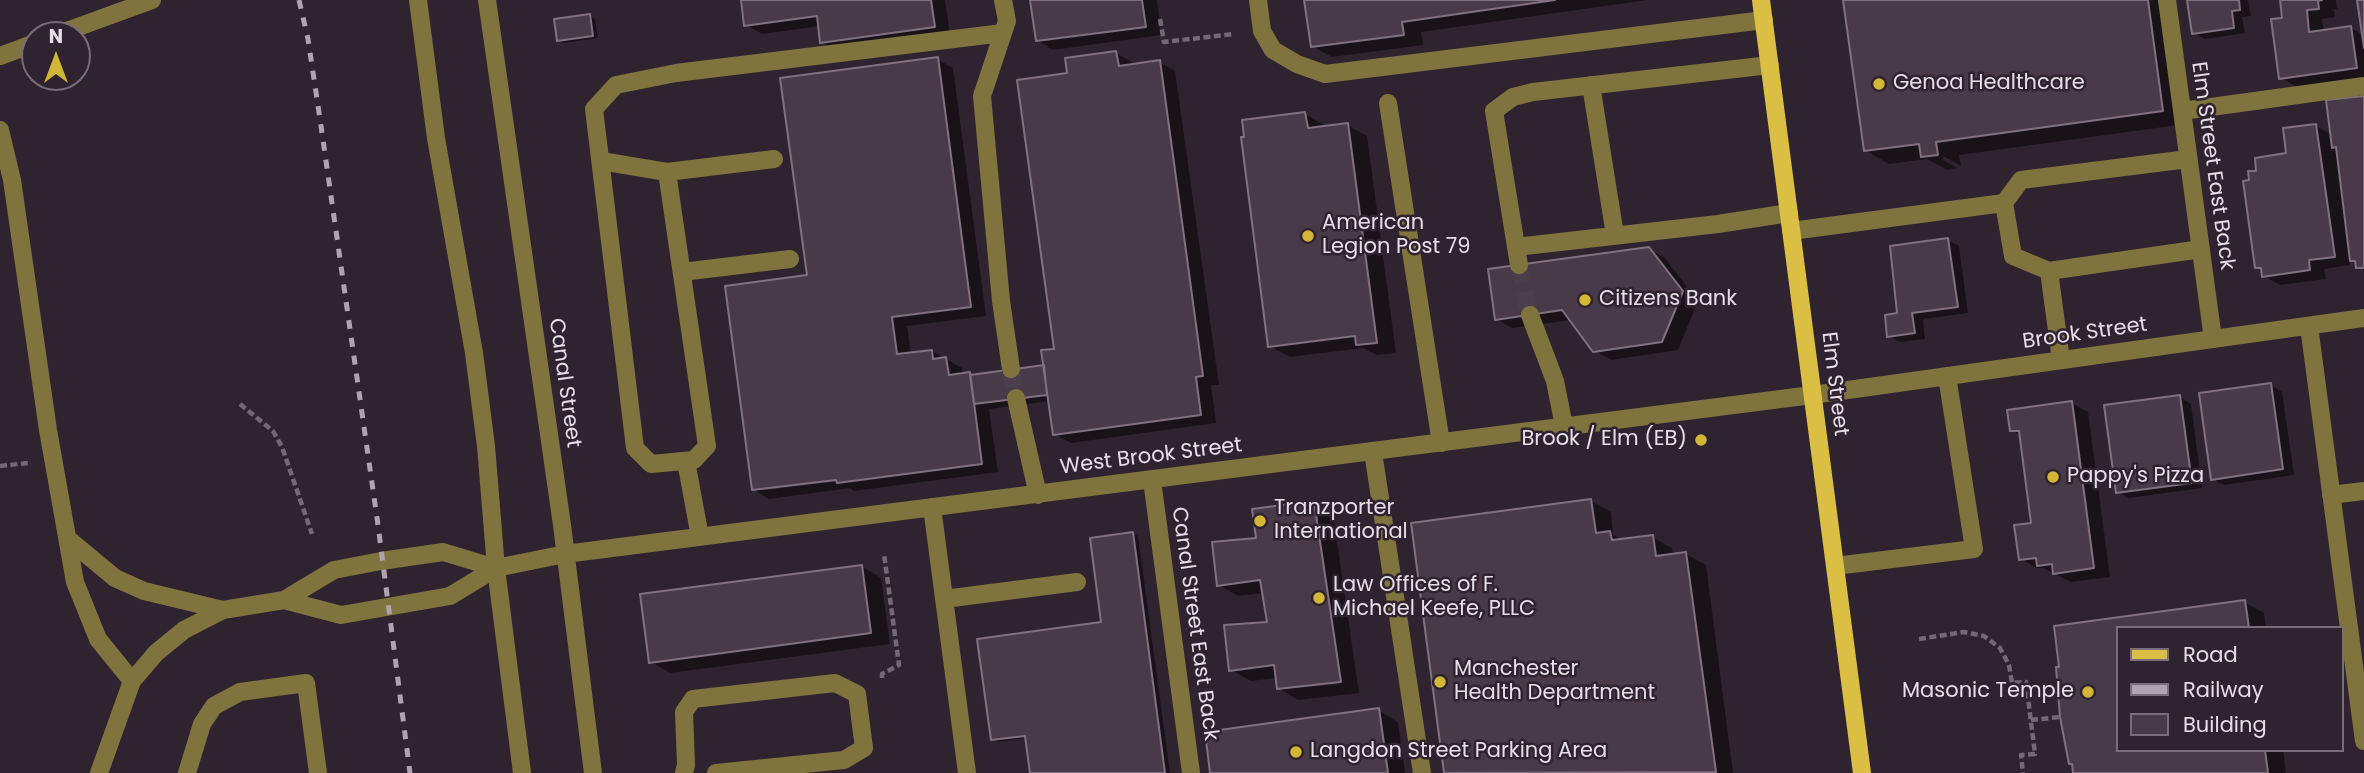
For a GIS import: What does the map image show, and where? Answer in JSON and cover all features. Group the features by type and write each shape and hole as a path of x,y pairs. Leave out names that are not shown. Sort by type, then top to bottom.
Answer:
{"main road":[{"name":"Elm Street","path":"1761,0 1862,773"}],"street":[{"path":"91,22 152,0"},
{"path":"418,0 436,138 474,354 486,446 496,568 522,773"},
{"name":"Canal Street","path":"486,0 565,554 593,773"},
{"path":"1003,0 1007,21 982,96 1001,301 1011,369"},
{"path":"1258,0 1262,31 1273,50 1297,64 1325,74 1764,20"},
{"name":"Elm Street East Back","path":"2167,0 2213,339"},
{"path":"667,172 707,446 694,460 651,464 635,448 594,109 617,85 677,73 1003,33"},
{"path":"0,56 21,48"},
{"path":"1519,265 1494,111 1513,97 1533,92 1770,65"},
{"path":"1591,85 1615,236"},
{"path":"2182,111 2364,86"},
{"path":"1388,103 1441,443"},
{"path":"0,130 12,180 48,429 75,582 98,639 132,681"},
{"path":"601,161 667,172 774,159"},
{"path":"2188,159 2021,180 2004,203 2013,256 2049,271 2201,249"},
{"path":"1516,247 2004,203"},
{"path":"682,272 790,259"},
{"path":"2049,271 2062,360"},
{"path":"1530,315 1555,381 1564,426"},
{"name":"Brook Street","path":"1812,395 2364,318"},
{"path":"2309,326 2364,741"},
{"path":"1835,566 1974,549 1947,376"},
{"name":"West Brook Street","path":"496,568 565,554 1812,395"},
{"path":"1016,398 1038,495"},
{"path":"1373,452 1422,773"},
{"path":"686,461 700,537"},
{"name":"Canal Street East Back","path":"1152,480 1191,773"},
{"path":"2331,495 2364,491"},
{"path":"932,508 967,773"},
{"path":"68,539 115,578 144,591 223,610"},
{"path":"99,773 132,681 156,653 184,630 223,610 284,600 334,570 443,552 496,568"},
{"path":"284,600 341,615 450,596 496,568"},
{"path":"944,599 1077,582"},
{"path":"187,773 202,724 214,706 240,692 306,683 318,773"},
{"path":"684,773 684,712 693,699 835,683 857,694 864,748 844,761 716,773"}],"path":[{"path":"1160,19 1164,42 1215,36"},
{"path":"240,404 273,431 282,447 312,534"},
{"path":"0,466 29,463"},
{"path":"883,688 882,674 899,665 884,554"},
{"path":"1919,639 1964,632 1984,636 2000,648 2009,665 2012,683 2026,682 2035,754 2021,755 2023,773"},
{"path":"2031,720 2060,717"}],"building":[{"path":"741,0 931,0 935,27 820,43 817,16 744,26"},
{"path":"1030,0 1142,0 1146,27 1036,41"},
{"path":"1304,0 1555,0 1402,22 1404,35 1311,47"},
{"path":"1843,0 2148,0 2163,111 1936,142 1938,155 1921,157 1919,144 1864,151"},
{"path":"2187,0 2239,0 2240,10 2232,11 2234,28 2192,34"},
{"path":"2280,0 2322,0 2318,1 2319,9 2307,10 2309,32 2351,26 2357,68 2279,79 2271,19 2282,18"},
{"path":"2357,0 2364,0 2364,48"},
{"path":"590,14 593,36 557,41 554,19"},
{"path":"1116,51 1119,66 1160,60 1203,376 1196,377 1201,415 1053,435 1041,350 1054,349 1017,80 1067,73 1065,58"},
{"path":"938,57 971,307 892,317 897,354 932,350 933,359 946,357 949,375 970,372 982,464 837,483 836,480 752,490 725,286 807,275 780,78"},
{"path":"2364,96 2364,268 2356,268 2355,261 2350,261 2336,147 2332,148 2326,100"},
{"name":"American Legion Post 79","path":"1305,112 1308,128 1348,123 1377,343 1356,345 1355,336 1268,347 1241,137 1244,137 1242,120"},
{"path":"2316,124 2335,257 2309,260 2310,270 2262,277 2261,268 2255,268 2243,181 2249,180 2248,171 2256,171 2255,158 2286,153 2283,128"},
{"path":"1948,238 1958,307 1912,313 1915,333 1887,337 1885,315 1897,313 1890,246"},
{"name":"Citizens Bank","path":"1649,247 1683,291 1662,342 1593,352 1562,310 1495,320 1488,269"},
{"path":"1044,365 1047,395 974,404 970,375"},
{"path":"2271,383 2283,469 2211,480 2199,393"},
{"path":"2180,395 2192,483 2116,493 2104,405"},
{"name":"Pappy's Pizza","path":"2072,401 2094,568 2053,574 2052,564 2037,566 2036,558 2019,560 2014,525 2031,523 2019,431 2010,431 2007,410"},
{"path":"1591,499 1596,533 1610,531 1612,540 1653,535 1656,556 1686,552 1716,772 1444,773 1411,523"},
{"path":"1314,501 1341,682 1277,689 1274,665 1229,671 1224,625 1267,622 1260,580 1217,586 1212,542 1256,538 1252,509"},
{"path":"1133,532 1165,773 1030,773 1025,736 991,740 977,639 1101,622 1090,538"},
{"path":"862,565 871,633 649,663 640,594"},
{"name":"Masonic Temple","path":"2245,600 2249,626 2116,626 2116,752 2265,752 2268,773 2073,773 2060,717 2056,667 2059,667 2054,626"},
{"name":"Langdon Street Parking Area","path":"1379,708 1388,773 1210,773 1205,732"}],"tunnel":[{"path":"1519,265 1530,315"},
{"path":"1011,369 1016,398"}],"railway":[{"path":"299,0 320,119 378,525 410,773"}],"place":[{"name":"Genoa Healthcare","path":"1879,84"},
{"name":"American Legion Post 79","path":"1308,236"},
{"name":"Citizens Bank","path":"1585,300"},
{"name":"Brook / Elm (EB)","path":"1701,440"},
{"name":"Pappy's Pizza","path":"2053,477"},
{"name":"Tranzporter International","path":"1260,521"},
{"name":"Law Offices of F. Michael Keefe, PLLC","path":"1319,598"},
{"name":"Manchester Health Department","path":"1440,682"},
{"name":"Masonic Temple","path":"2088,692"},
{"name":"Langdon Street Parking Area","path":"1296,752"}]}
